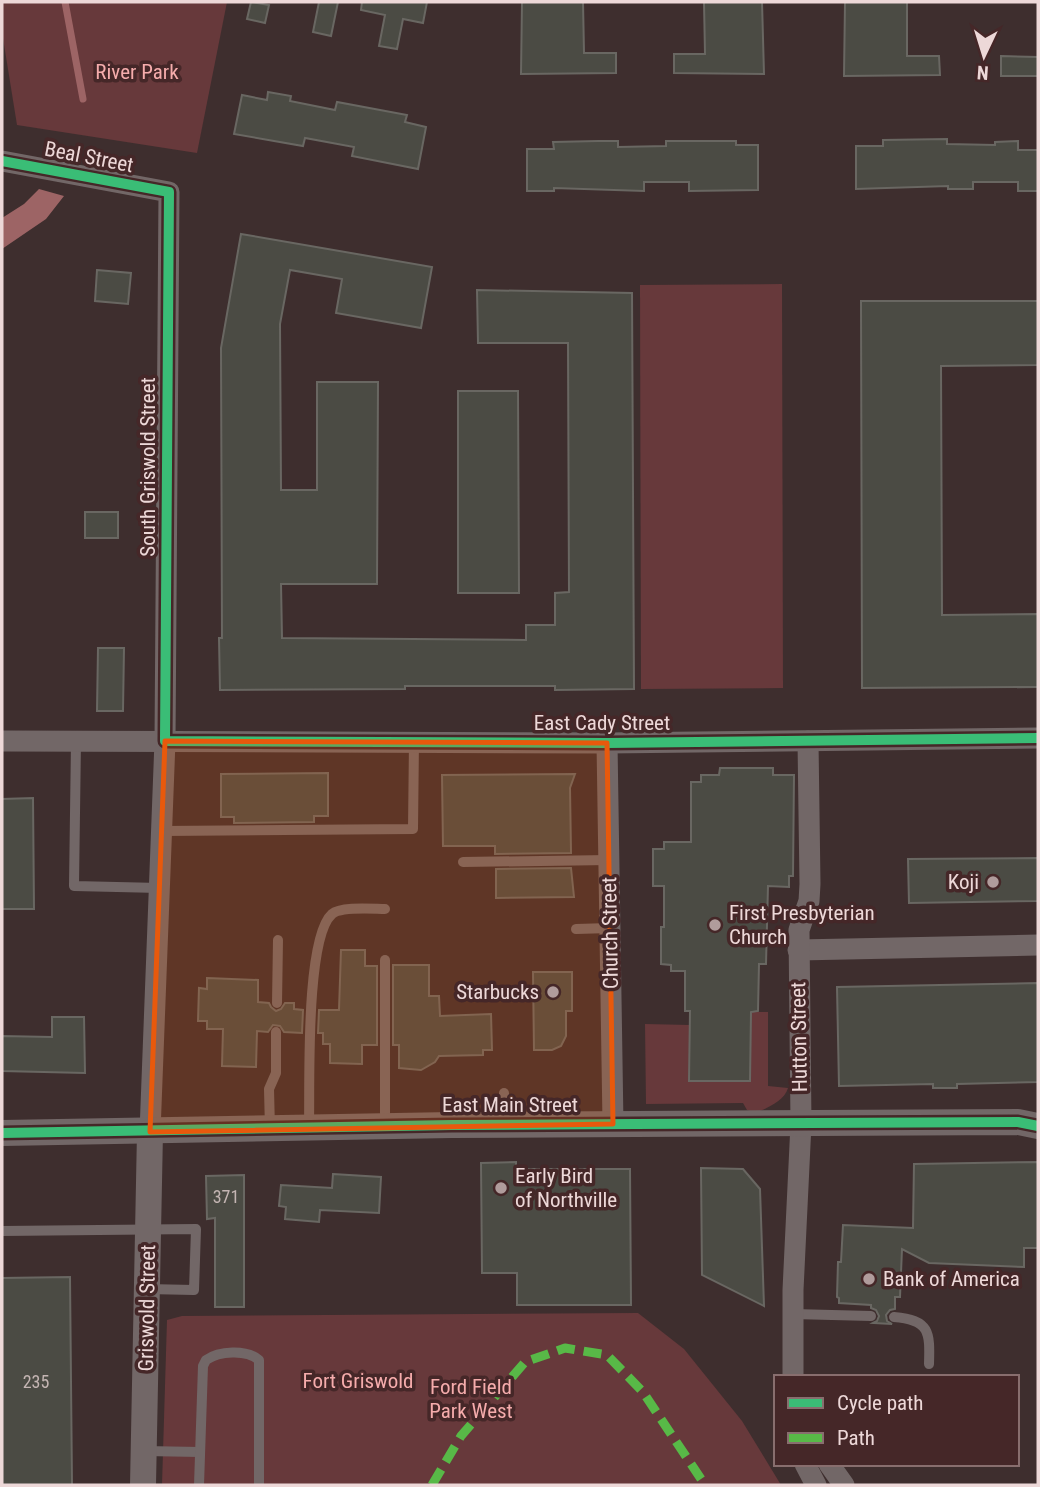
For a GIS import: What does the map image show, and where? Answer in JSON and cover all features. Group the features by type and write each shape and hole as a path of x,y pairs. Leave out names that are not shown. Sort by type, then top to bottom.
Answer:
{"street":[{"name":"Beal Street","path":"2,160 169,192"},
{"name":"South Griswold Street","path":"150,1132 165,741 169,192"},
{"name":"East Cady Street","path":"2,741 607,743 1038,738"},
{"name":"Hutton Street","path":"793,1375 800,1124 798,950 799,930 809,901 808,741"},
{"name":"Church Street","path":"607,743 613,1124"},
{"path":"798,950 1038,945"},
{"name":"East Main Street","path":"2,1133 504,1124 1032,1122"},
{"name":"Griswold Street","path":"143,1485 150,1132"},
{"path":"806,1466 816,1485"},
{"path":"830,1466 844,1485"}],"lane":[{"path":"76,741 74,886 160,888"},
{"path":"162,831 413,829 414,741"},
{"path":"463,862 609,860"},
{"path":"309,1128 314,972 320,937 332,914 340,910 385,909"},
{"path":"576,929 610,928"},
{"path":"277,1003 278,940"},
{"path":"385,960 385,1126"},
{"path":"270,1129 269,1089 276,1073 276,1032"},
{"path":"504,1093 504,1124"},
{"path":"2,1231 195,1229 194,1290 147,1289"},
{"path":"793,1314 871,1316"},
{"path":"894,1317 919,1322 925,1327 930,1340 929,1364"},
{"path":"200,1485 202,1374 206,1360 220,1354 254,1356 259,1360 259,1485"},
{"path":"144,1451 200,1452"}],"highlighted area":[{"path":"165,741 607,743 613,1124 150,1132"}],"green space":[{"name":"River Park","path":"2,2 227,2 197,153 17,125 2,32"},
{"path":"782,284 783,688 641,689 640,285"},
{"path":"751,1012 768,1012 768,1086 788,1088 780,1100 756,1113 747,1110 743,1103 646,1104 645,1024 690,1025 690,1081 750,1081"},
{"name":"Ford Field Park West","path":"638,1313 684,1349 742,1421 781,1485 162,1485 167,1320 182,1316"}],"shaded area":[{"path":"39,189 64,196 46,219 2,249 2,218 24,204"}],"building":[{"path":"251,2 269,5 265,23 247,19"},
{"path":"319,2 338,2 331,36 313,32"},
{"path":"362,2 427,2 423,23 403,19 397,49 379,46 385,15 361,10"},
{"path":"522,2 583,2 584,53 616,53 616,73 521,74"},
{"path":"704,2 762,2 764,74 674,73 674,54 705,54"},
{"path":"845,2 907,2 907,56 939,56 940,75 844,76"},
{"path":"1001,56 1038,57 1038,76 1001,76"},
{"path":"268,92 291,96 290,101 335,110 337,102 407,115 405,122 426,127 418,169 352,156 354,147 305,138 303,146 234,134 242,95 267,100"},
{"path":"947,139 947,144 995,145 995,142 1018,141 1018,150 1038,150 1038,191 1018,191 1018,182 973,182 973,189 948,189 948,186 856,189 856,146 883,146 883,140"},
{"path":"618,141 618,147 666,146 666,141 736,141 736,145 758,145 758,190 689,191 689,182 644,182 644,191 554,188 554,191 527,191 527,149 554,149 553,142"},
{"path":"241,234 432,267 421,328 336,313 342,279 290,270 280,324 281,490 317,490 317,382 378,382 377,584 281,584 282,638 526,640 526,625 555,625 555,593 569,592 568,343 478,343 477,290 632,293 634,689 405,686 405,689 220,690 221,348"},
{"path":"97,270 131,273 128,304 95,301"},
{"path":"861,301 1038,301 1038,365 941,366 942,615 1038,614 1038,687 862,688"},
{"path":"458,391 518,391 519,593 458,593"},
{"path":"85,512 118,512 118,538 85,538"},
{"path":"98,648 124,648 123,711 97,711"},
{"name":"First Presbyterian Church","path":"720,768 773,768 773,775 794,775 793,876 789,876 789,887 768,886 766,964 759,964 758,1011 751,1012 750,1081 689,1081 690,1011 685,1011 685,971 671,971 671,965 661,964 664,886 653,886 653,849 664,849 664,842 691,842 691,782 701,782 701,775 719,775"},
{"path":"328,773 328,816 314,816 314,822 234,823 234,817 221,817 221,774"},
{"path":"575,774 570,788 571,853 495,854 495,846 443,846 442,775"},
{"path":"33,798 34,909 2,909 2,799"},
{"path":"1038,858 1038,901 909,903 908,859"},
{"path":"571,868 574,897 496,898 496,869"},
{"path":"341,950 365,950 365,966 377,966 377,1045 362,1045 362,1064 330,1063 330,1044 323,1044 323,1033 318,1033 319,1010 339,1010"},
{"path":"393,965 429,965 429,996 439,996 440,1016 491,1014 492,1050 483,1050 483,1055 439,1056 435,1062 421,1070 399,1068 399,1045 393,1045"},
{"name":"Starbucks","path":"533,972 572,972 572,1011 566,1011 566,1036 561,1046 552,1050 534,1050"},
{"path":"207,978 258,980 258,1002 269,1003 276,1011 285,1003 294,1003 294,1009 303,1010 302,1033 284,1032 280,1026 273,1025 268,1032 257,1031 256,1067 222,1066 223,1029 207,1029 207,1021 198,1021 199,988 207,989"},
{"path":"1038,983 1038,1082 957,1084 957,1088 933,1088 933,1084 839,1086 837,987"},
{"path":"52,1017 84,1017 85,1073 2,1071 2,1036 52,1037"},
{"path":"516,1162 516,1169 630,1169 631,1305 517,1305 517,1273 482,1273 481,1163"},
{"path":"1038,1162 1038,1248 1024,1248 1024,1267 929,1263 902,1249 900,1297 895,1297 895,1309 886,1315 887,1321 892,1324 873,1323 879,1316 871,1305 839,1303 838,1262 841,1262 843,1225 913,1228 914,1164"},
{"path":"701,1168 743,1169 760,1189 764,1306 702,1275"},
{"path":"333,1174 381,1177 379,1213 320,1210 319,1222 285,1219 286,1207 279,1206 281,1185 332,1188"},
{"path":"244,1175 244,1307 215,1307 215,1218 207,1219 206,1176"},
{"path":"70,1277 72,1485 2,1485 2,1278"}],"waterway":[{"path":"65,2 83,99"}],"marked path":[{"path":"432,1485 461,1436 525,1362 565,1348 607,1355 643,1392 705,1485"}],"cycle path":[{"path":"2,161 169,192 165,741 607,743 1038,738"},
{"path":"2,1133 452,1125 1018,1122 1038,1126"}],"place":[{"name":"Koji","path":"993,882"},
{"name":"First Presbyterian Church","path":"715,925"},
{"name":"Starbucks","path":"553,992"},
{"name":"Early Bird of Northville","path":"501,1188"},
{"name":"Bank of America","path":"869,1279"}],"park label":[{"name":"Fort Griswold","path":"358,1381"}]}
